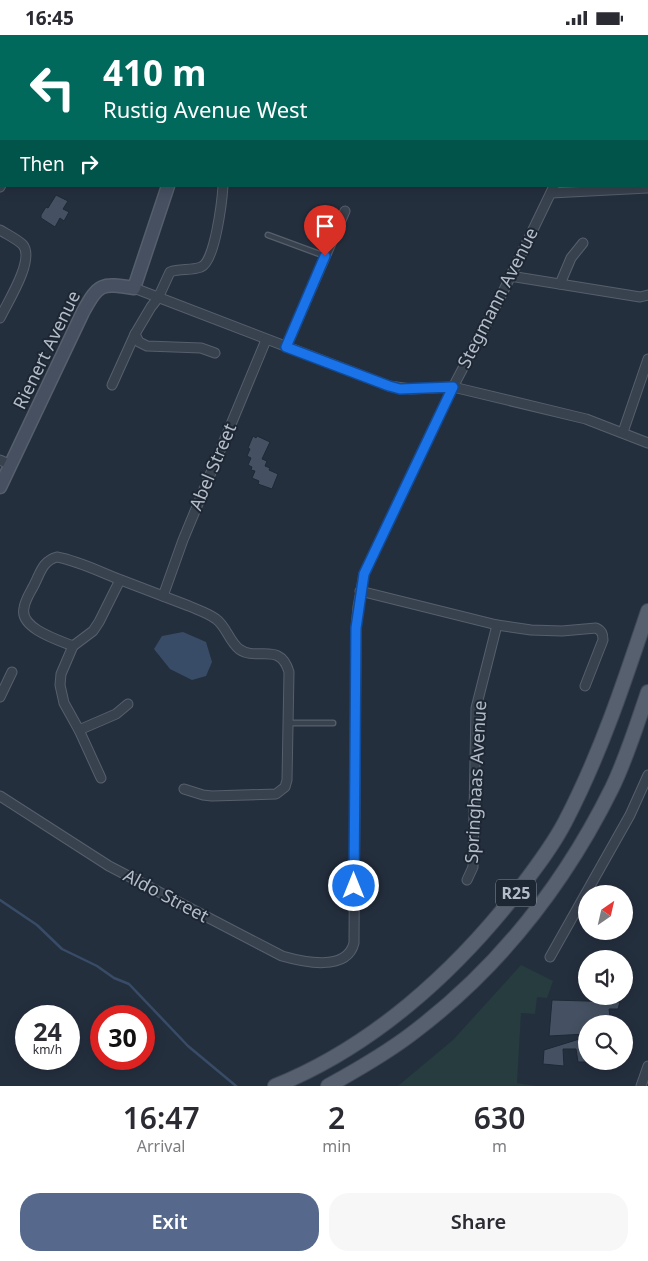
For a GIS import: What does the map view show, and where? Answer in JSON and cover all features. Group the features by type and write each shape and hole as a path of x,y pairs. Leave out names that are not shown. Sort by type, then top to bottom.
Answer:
{"main road":[{"name":"R25","path":"275,1086 290,1080 352,1046 398,1014 434,983 504,909 534,870 564,824 608,727 648,611"},
{"name":"R25","path":"328,1086 366,1065 413,1033 484,971 525,927 555,885 613,786 633,739 648,692"}],"street":[{"path":"168,187 134,288 389,386 406,389 453,387 574,416 648,443"},
{"path":"112,385 135,334 158,298 170,273 202,267 209,259 222,200 223,187"},
{"path":"553,189 648,188"},
{"name":"Stegmann Avenue","path":"344,959 353,949 354,943 356,628 364,574 453,387 553,189"},
{"path":"286,347 345,211"},
{"path":"0,230 24,247 27,255 25,266 0,318"},
{"path":"560,284 571,258 584,243"},
{"path":"510,276 640,297 648,295"},
{"name":"Rienert Avenue","path":"0,487 5,463 94,292 101,287 111,285 134,288"},
{"path":"135,334 139,342 147,346 201,348 215,353"},
{"name":"Abel Street","path":"163,596 183,540 266,340"},
{"path":"623,433 648,359"},
{"path":"73,646 38,631 28,623 24,616 24,608 44,565 49,559 56,557 163,596 216,618 234,644 246,652 276,655 287,665 290,672 288,780 285,787 276,794 212,796 184,789"},
{"path":"101,778 79,730 64,703 60,685 61,673 73,646 93,631 99,622 120,580"},
{"path":"360,591 497,625 531,630 562,631 596,628 603,634 603,641 585,686"},
{"name":"Springhaas Avenue","path":"467,880 473,867 476,708 497,625"},
{"path":"0,697 12,672"},
{"path":"79,730 116,714 128,704"},
{"path":"550,957 630,815 648,775"},
{"name":"Aldo Street","path":"0,796 109,866 282,956 296,960 336,963 344,959"},
{"path":"641,1086 648,1066"}],"lane":[{"path":"268,235 325,256"},
{"path":"288,723 333,723"}],"green space":[{"path":"521,965 553,981 547,998 537,997 535,1014 521,1013 517,1083 536,1086 398,1086 453,1040"}],"water":[{"path":"183,632 206,642 212,662 206,676 192,680 170,669 154,649 162,636"}],"building":[{"path":"56,195 68,201 63,209 69,212 64,221 60,218 55,227 41,218 41,215"},
{"path":"253,436 270,442 262,459 267,461 265,466 270,468 269,470 278,474 272,489 258,484 259,481 252,478 255,471 251,470 252,467 248,465 251,458 247,456"},
{"path":"552,1000 578,1001 578,1005 619,1005 618,1009 609,1009 610,1015 578,1015 578,1034 549,1036"},
{"path":"578,1039 578,1062 576,1049 563,1049 564,1066 543,1064 544,1050"}],"waterway":[{"path":"0,900 37,925 62,949 97,966 114,978 129,984 188,1046 236,1086"}],"route":[{"path":"325,256 286,347 400,389 453,387 364,574 360,591 356,628 354,886"}]}
